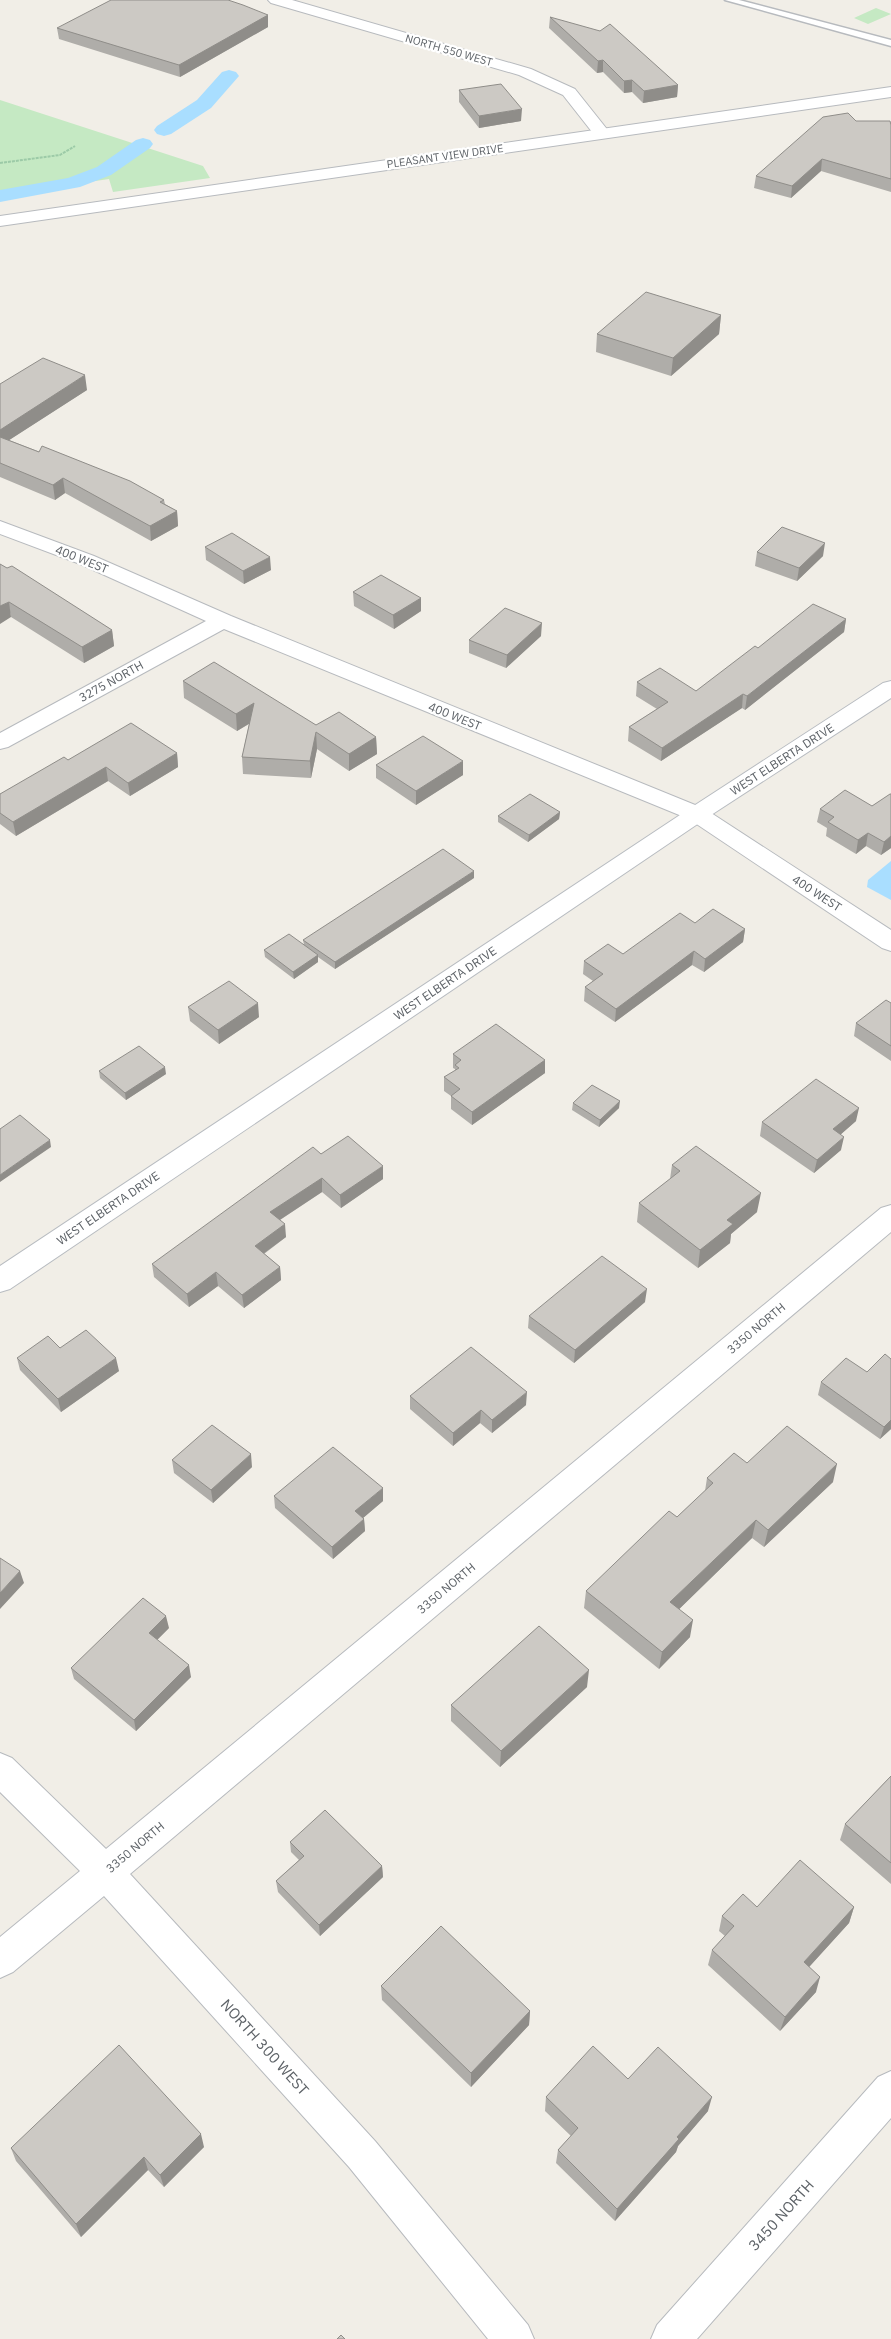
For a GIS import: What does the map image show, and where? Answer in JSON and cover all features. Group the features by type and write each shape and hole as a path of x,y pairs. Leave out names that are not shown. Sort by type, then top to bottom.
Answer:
{"street":[{"name":"NORTH 550 WEST","path":"276,0 525,72 569,92 602,133"},
{"name":"PLEASANT VIEW DRIVE","path":"0,221 891,92"},
{"name":"400 WEST","path":"0,527 87,560 222,621 697,814 891,942"},
{"name":"3275 NORTH","path":"0,742 222,621"},
{"name":"WEST ELBERTA DRIVE","path":"0,1281 697,814 891,688"},
{"name":"3350 NORTH","path":"0,1960 891,1216"},
{"name":"NORTH 300 WEST","path":"0,1768 105,1872 362,2154 514,2339"},
{"name":"3450 NORTH","path":"671,2339 891,2090"}],"lane":[{"path":"729,0 891,43"}],"path":[{"path":"0,163 60,155 75,146"}],"green space":[{"path":"876,8 891,14 868,24 854,18"},
{"path":"0,100 203,166 210,178 113,192 109,179 0,195"}],"water":[{"path":"891,861 891,900 867,887 868,880"}],"building":[{"path":"111,0 228,0 268,15 179,65 57,28"},
{"path":"550,17 600,31 610,24 678,85 644,91 632,80 624,81 603,60 598,61"},
{"path":"501,84 522,109 479,116 459,90"},
{"path":"848,113 856,121 890,121 891,179 822,159 792,186 756,176 823,117"},
{"path":"646,292 721,315 673,358 597,334"},
{"path":"43,358 85,375 0,430 0,384"},
{"path":"0,437 39,452 42,446 130,481 164,500 160,502 177,511 150,526 63,478 53,485 0,463"},
{"path":"782,527 825,543 799,568 757,552"},
{"path":"232,533 270,557 243,571 205,547"},
{"path":"0,564 7,568 12,566 112,630 82,647 9,602 0,606"},
{"path":"381,575 421,598 393,615 353,592"},
{"path":"813,604 846,619 747,696 743,694 662,748 629,727 668,702 637,682 660,668 696,691 755,646 758,648"},
{"path":"505,608 542,623 507,655 469,640"},
{"path":"214,662 316,725 339,712 376,737 349,754 316,732 310,761 242,757 254,703 236,714 183,681"},
{"path":"131,723 177,753 128,783 106,767 13,822 0,813 0,794 64,757 68,760"},
{"path":"423,736 463,761 416,791 376,765"},
{"path":"845,790 872,806 891,794 891,836 884,842 868,833 858,840 828,822 834,817 820,809"},
{"path":"530,794 560,812 529,835 498,816"},
{"path":"443,849 474,871 335,962 303,940"},
{"path":"713,909 745,929 705,959 694,951 616,1009 585,987 603,974 584,961 608,944 623,954 680,913 695,923"},
{"path":"289,934 318,955 293,972 264,950"},
{"path":"229,981 258,1003 218,1030 188,1007"},
{"path":"886,1000 891,1003 891,1046 856,1023"},
{"path":"496,1024 545,1060 472,1112 451,1096 460,1089 444,1077 459,1068 455,1065 461,1060 453,1054"},
{"path":"139,1046 165,1067 125,1093 99,1071"},
{"path":"816,1079 859,1108 833,1129 844,1137 817,1160 762,1122"},
{"path":"592,1085 620,1101 600,1120 573,1103"},
{"path":"20,1115 50,1140 0,1175 0,1129"},
{"path":"348,1136 383,1166 340,1195 322,1178 270,1212 285,1224 255,1246 280,1267 242,1295 216,1272 187,1294 152,1264 313,1147 321,1154"},
{"path":"696,1146 761,1193 727,1220 733,1224 700,1250 639,1203 680,1171 672,1165"},
{"path":"602,1256 647,1289 575,1350 529,1316"},
{"path":"86,1330 116,1358 58,1399 17,1358 48,1336 60,1348"},
{"path":"471,1347 527,1392 492,1420 481,1410 453,1433 410,1396"},
{"path":"885,1354 891,1359 891,1420 884,1427 821,1382 846,1358 867,1372"},
{"path":"212,1425 251,1454 211,1490 172,1460"},
{"path":"787,1426 837,1464 768,1530 756,1520 670,1602 693,1620 662,1652 586,1591 669,1511 677,1517 713,1483 707,1478 734,1453 747,1463"},
{"path":"333,1447 383,1488 355,1511 364,1519 332,1547 274,1496"},
{"path":"0,1558 20,1571 0,1593"},
{"path":"143,1598 166,1616 149,1633 189,1665 134,1720 71,1668"},
{"path":"539,1626 589,1670 501,1751 451,1705"},
{"path":"891,1776 891,1863 845,1824"},
{"path":"325,1810 382,1866 319,1925 276,1881 304,1856 290,1842"},
{"path":"800,1860 854,1907 804,1962 820,1977 785,2017 712,1950 734,1926 722,1916 743,1894 757,1907"},
{"path":"441,1926 530,2011 471,2073 381,1986"},
{"path":"119,2045 201,2134 160,2175 144,2157 76,2224 11,2148"},
{"path":"593,2046 628,2079 658,2047 712,2097 677,2137 679,2139 617,2209 558,2150 578,2128 546,2097"},
{"path":"341,2335 345,2339 337,2339"}],"waterway":[{"path":"164,130 204,104 229,76"},
{"path":"0,196 73,183 104,171 143,144"}]}
